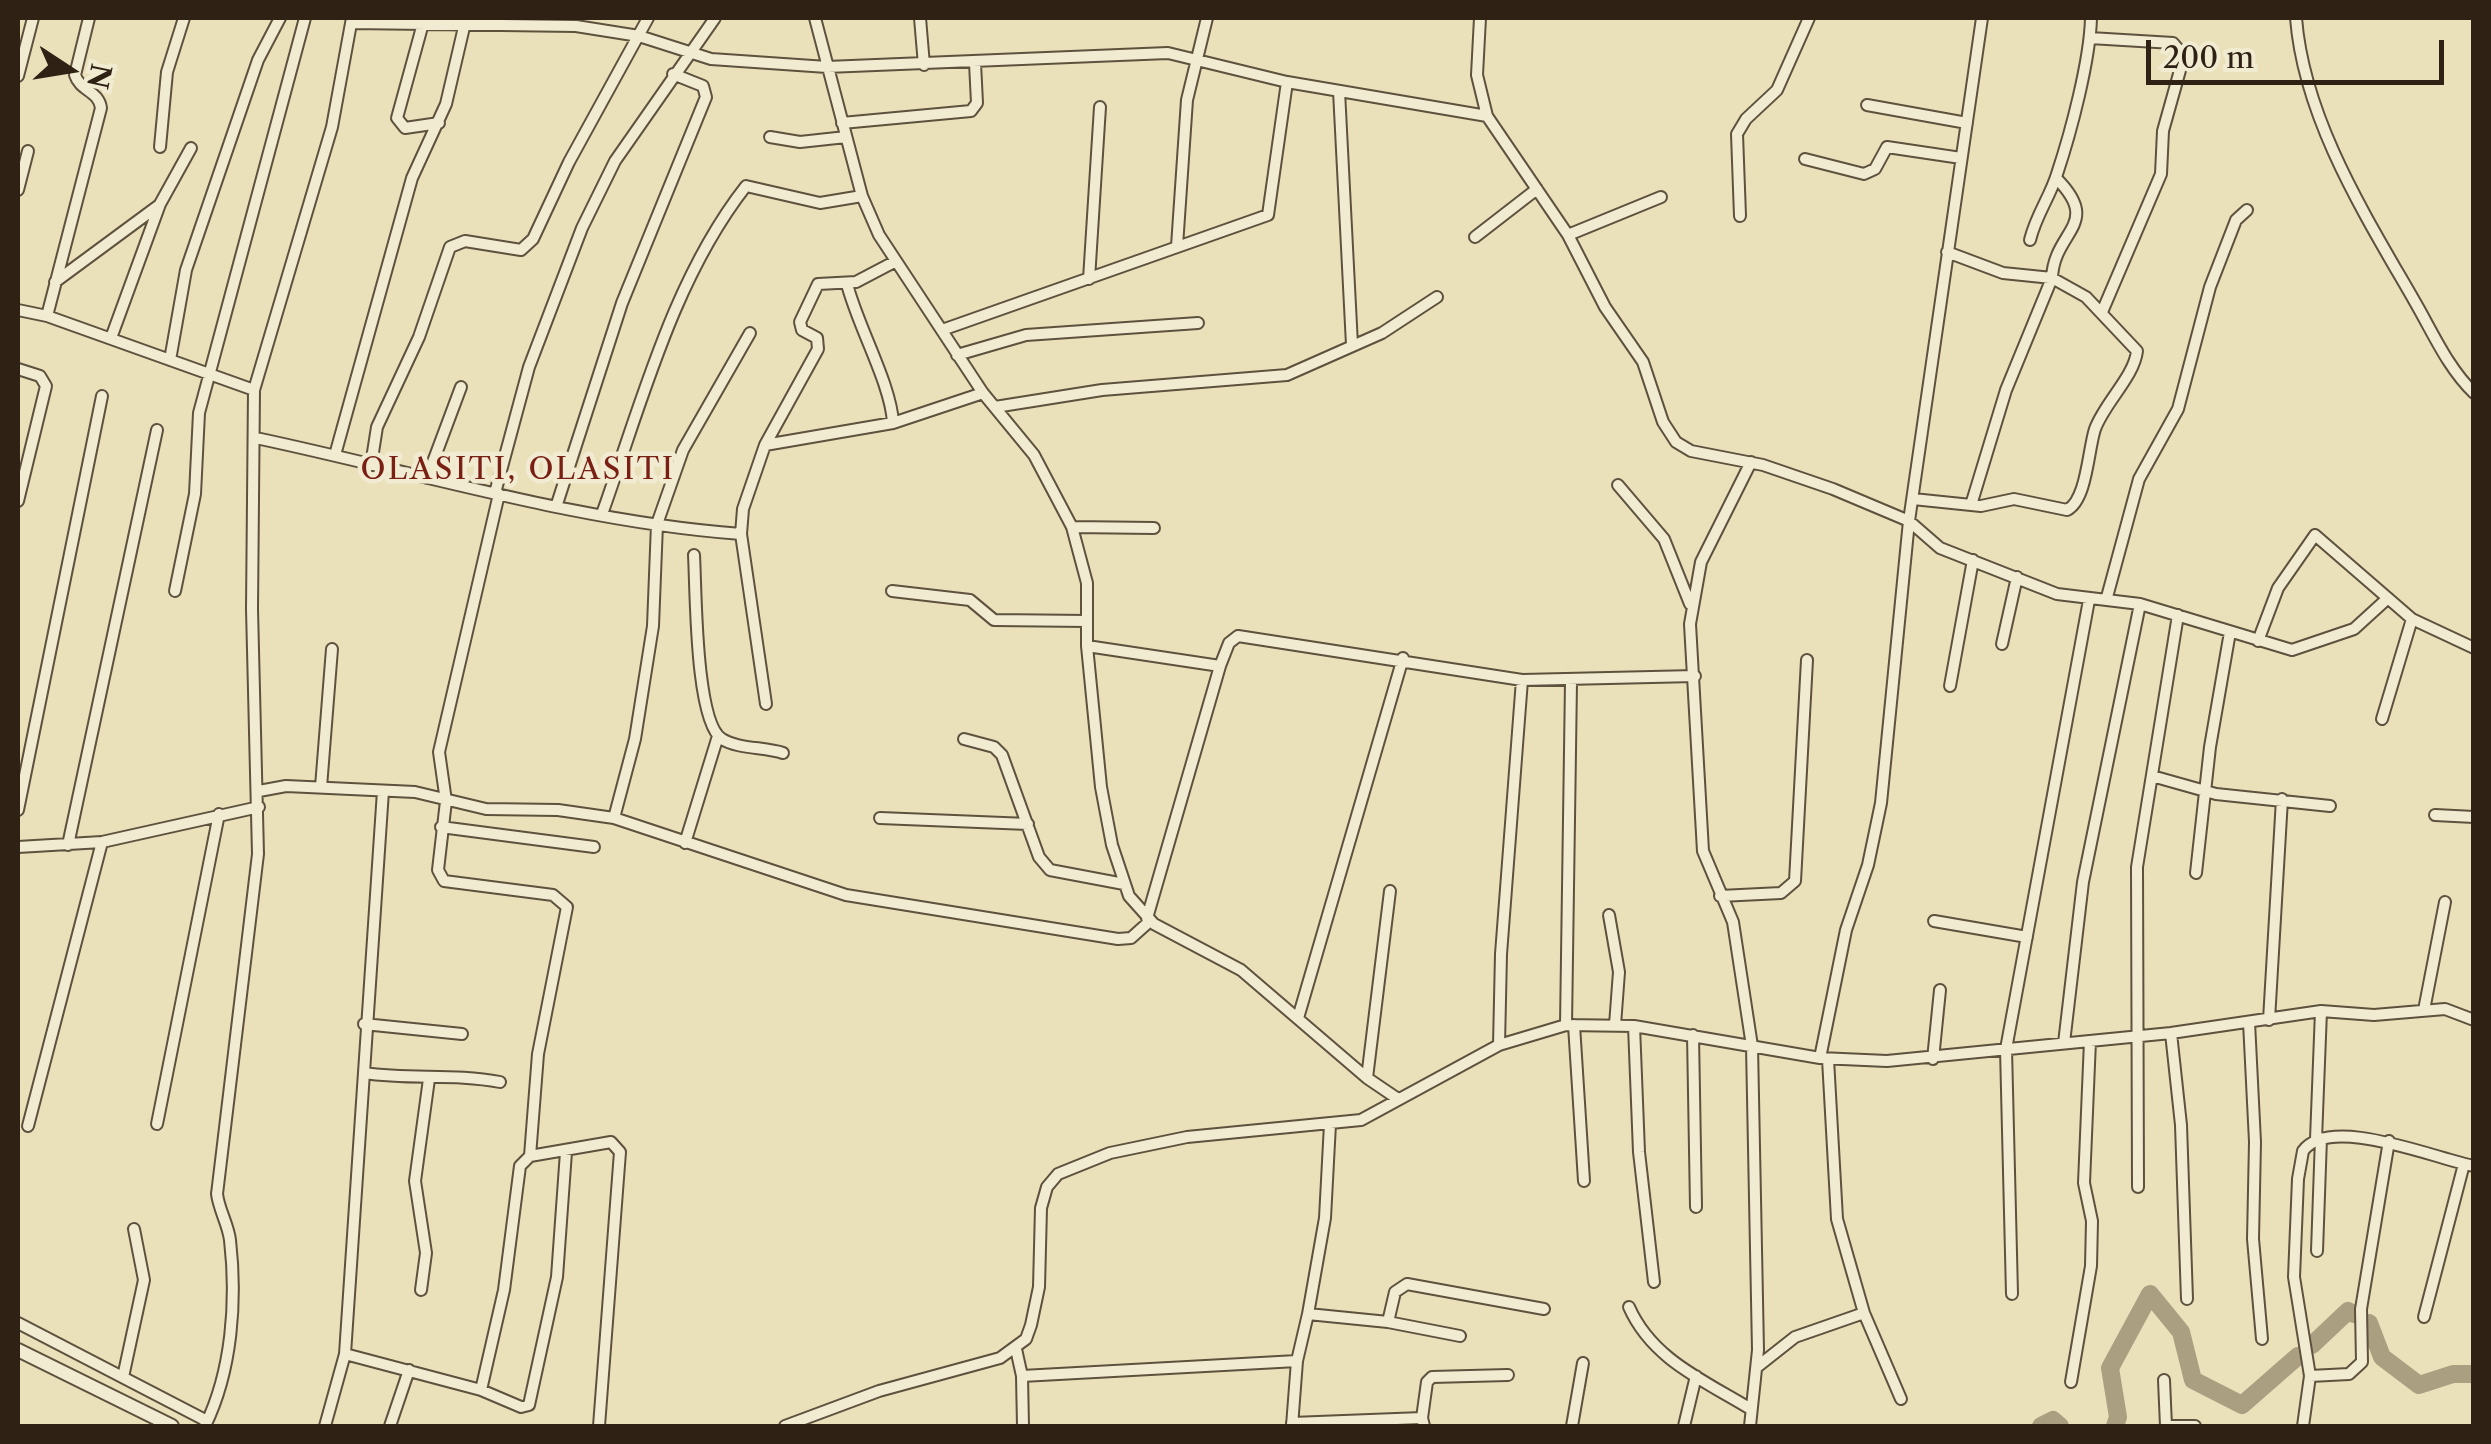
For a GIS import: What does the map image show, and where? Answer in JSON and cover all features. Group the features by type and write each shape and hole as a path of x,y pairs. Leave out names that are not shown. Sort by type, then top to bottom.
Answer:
{"street":[{"path":"18,76 33,18"},
{"path":"47,316 101,108 96,96 81,86 75,75 89,18"},
{"path":"160,147 167,72 184,18"},
{"path":"170,360 186,270 258,60 280,18"},
{"path":"175,592 195,494 198,420 305,18"},
{"path":"371,465 377,427 419,338 450,247 466,241 512,250 528,246 648,18"},
{"path":"481,1390 504,1290 519,1171 530,1156 538,1054 567,907 552,895 444,881 438,870 446,801 439,752 529,367 582,228 615,162 715,18"},
{"path":"816,18 862,196 896,261 982,394 1034,455 1072,527 1088,584 1087,646 1101,787 1124,884 1148,919 1241,970 1367,1078 1398,1098"},
{"path":"920,18 924,65"},
{"path":"1176,246 1178,172 1194,59 1207,18"},
{"path":"1480,18 1477,76 1486,116 1568,236 1604,307 1643,362 1663,422 1676,442 1691,451 1751,462 1909,521 1940,548 2056,594 2140,604 2258,641 2304,649 2354,629 2388,598"},
{"path":"1740,216 1738,134 1746,119 1777,90 1809,18"},
{"path":"1901,1399 1864,1313 1837,1219 1824,1058 1846,930 1868,864 1881,803 1909,521 1982,18"},
{"path":"2030,240 2040,204 2056,178 2090,38 2091,18"},
{"path":"2296,18 2307,80 2344,170 2444,354 2474,393"},
{"path":"18,1323 206,1424 222,1384 232,1314 230,1237 217,1194 254,909 259,806 252,609 254,390 332,127 352,20 422,27 576,26 638,36 746,63 924,65 1157,52 1287,82 1486,116"},
{"path":"422,27 398,118 406,128 439,123"},
{"path":"335,455 412,178 439,123 464,27"},
{"path":"2090,38 2174,42 2184,56 2163,130 2162,174 2102,312"},
{"path":"842,123 971,111 977,102 975,63"},
{"path":"557,504 622,303 706,97 702,86 674,74"},
{"path":"942,330 1268,215 1287,82"},
{"path":"1339,91 1352,345"},
{"path":"1867,105 1967,123"},
{"path":"1089,279 1100,107"},
{"path":"770,137 800,142 846,137"},
{"path":"1805,158 1864,174 1875,168 1887,147 1961,158"},
{"path":"111,338 160,204 191,148"},
{"path":"18,190 28,152"},
{"path":"1971,505 2006,390 2078,209 2074,196 2056,178"},
{"path":"602,514 666,338 696,270 746,186 820,203 862,196"},
{"path":"1475,237 1537,189"},
{"path":"1568,236 1662,196"},
{"path":"54,283 160,204"},
{"path":"2106,598 2139,478 2178,409 2210,287 2236,220 2247,210"},
{"path":"1912,499 1971,505 2008,499 2066,510 2075,505 2096,428 2136,358 2135,345 2080,292 2052,278 2002,273 1947,252"},
{"path":"766,704 741,534 749,482 818,350 817,338 802,330 800,322 814,291 822,282 847,284 896,261"},
{"path":"847,284 864,342 890,400 892,423"},
{"path":"995,407 1102,390 1287,375 1382,333 1437,297"},
{"path":"18,310 47,316 208,377 254,390"},
{"path":"957,355 1026,335 1198,322"},
{"path":"614,818 634,739 654,626 657,524 683,450 750,333"},
{"path":"18,369 40,376 46,386 18,501"},
{"path":"427,478 461,387"},
{"path":"765,445 892,423 982,394"},
{"path":"18,810 102,396"},
{"path":"68,844 158,430"},
{"path":"256,438 497,494 657,524 741,534"},
{"path":"1750,1426 1749,1408 1758,1367 1752,1046 1733,922 1720,896 1701,836 1691,605 1708,544 1751,462"},
{"path":"1618,485 1655,525 1691,605"},
{"path":"1072,527 1154,528"},
{"path":"2258,641 2278,588 2315,534 2412,619 2474,648"},
{"path":"685,843 718,736 702,678 694,555"},
{"path":"1950,686 1973,560"},
{"path":"2002,644 2018,577"},
{"path":"892,590 970,600 994,620 1087,621"},
{"path":"2012,1294 2006,1050 2090,600"},
{"path":"2064,1043 2083,882 2140,604"},
{"path":"2138,1188 2142,1146 2137,866 2178,615"},
{"path":"2382,718 2412,619"},
{"path":"2196,873 2204,791 2230,632"},
{"path":"259,791 286,786 416,792 507,812 558,810 614,818 867,899 1131,938 1148,919 1220,666 1229,643 1244,635 1522,680 1571,682 1696,676"},
{"path":"1087,646 1220,666"},
{"path":"321,787 332,649"},
{"path":"1298,1018 1403,658"},
{"path":"1720,896 1780,893 1795,881 1807,660"},
{"path":"1499,1046 1501,954 1522,680"},
{"path":"1571,682 1570,1025 1584,1181"},
{"path":"718,736 783,752"},
{"path":"964,740 998,750 1040,857 1050,870 1124,884"},
{"path":"2152,776 2204,791 2330,806"},
{"path":"325,1426 344,1354 383,791"},
{"path":"2269,1020 2282,799"},
{"path":"18,847 102,842 259,806"},
{"path":"157,1124 218,814"},
{"path":"2435,815 2474,818"},
{"path":"880,818 1028,824"},
{"path":"441,828 594,847"},
{"path":"28,1126 102,842"},
{"path":"1367,1078 1390,891"},
{"path":"2424,1010 2445,902"},
{"path":"1609,915 1619,972 1615,1025"},
{"path":"1934,921 2027,937"},
{"path":"1933,1059 1940,990"},
{"path":"786,1426 879,1391 1000,1358 1016,1348 1031,1325 1039,1287 1042,1208 1047,1188 1058,1174 1110,1153 1187,1138 1360,1120 1499,1046 1570,1025 1634,1026 1824,1058 1933,1059 2171,1033 2321,1011 2374,1015 2445,1010 2474,1020"},
{"path":"2316,1252 2321,1011"},
{"path":"2249,1022 2255,1142 2253,1239 2262,1340"},
{"path":"364,1024 462,1034"},
{"path":"1634,1026 1639,1152 1654,1282"},
{"path":"2171,1033 2180,1125 2187,1299"},
{"path":"1693,1036 1696,1207"},
{"path":"2071,1382 2091,1266 2092,1221 2084,1182 2090,1041"},
{"path":"364,1074 429,1079 458,1074 500,1082"},
{"path":"421,1290 426,1253 418,1212 416,1166 429,1079"},
{"path":"1330,1124 1325,1218 1298,1361 1292,1425 1423,1422 1427,1382 1432,1377 1508,1376"},
{"path":"2303,1426 2310,1376 2294,1277 2294,1226 2300,1158 2318,1139 2389,1142 2468,1165 2424,1317"},
{"path":"530,1156 611,1142 620,1152 600,1426"},
{"path":"2310,1376 2349,1374 2362,1362 2362,1309 2389,1142"},
{"path":"344,1354 481,1390 521,1407 534,1399 557,1278 566,1152"},
{"path":"123,1377 144,1280 134,1229"},
{"path":"1388,1322 1395,1292 1408,1284 1544,1309"},
{"path":"1629,1307 1650,1343 1749,1408"},
{"path":"1758,1367 1788,1341 1864,1313"},
{"path":"1308,1314 1388,1322 1460,1336"},
{"path":"1016,1348 1022,1376 1023,1426"},
{"path":"18,1350 172,1426"},
{"path":"1022,1376 1298,1361"},
{"path":"1572,1426 1583,1363"},
{"path":"390,1426 409,1370"},
{"path":"1684,1426 1696,1376"},
{"path":"2164,1380 2167,1426 2196,1426"}],"waterway":[{"path":"2115,1426 2118,1417 2110,1368 2150,1294 2181,1332 2193,1380 2242,1405 2298,1356"},
{"path":"2312,1345 2348,1311 2354,1314"},
{"path":"2369,1323 2382,1357 2419,1385 2453,1374 2474,1374"},
{"path":"2041,1426 2053,1420 2060,1426"}],"district":[{"name":"OLASITI, OLASITI","path":"518,470"}]}
